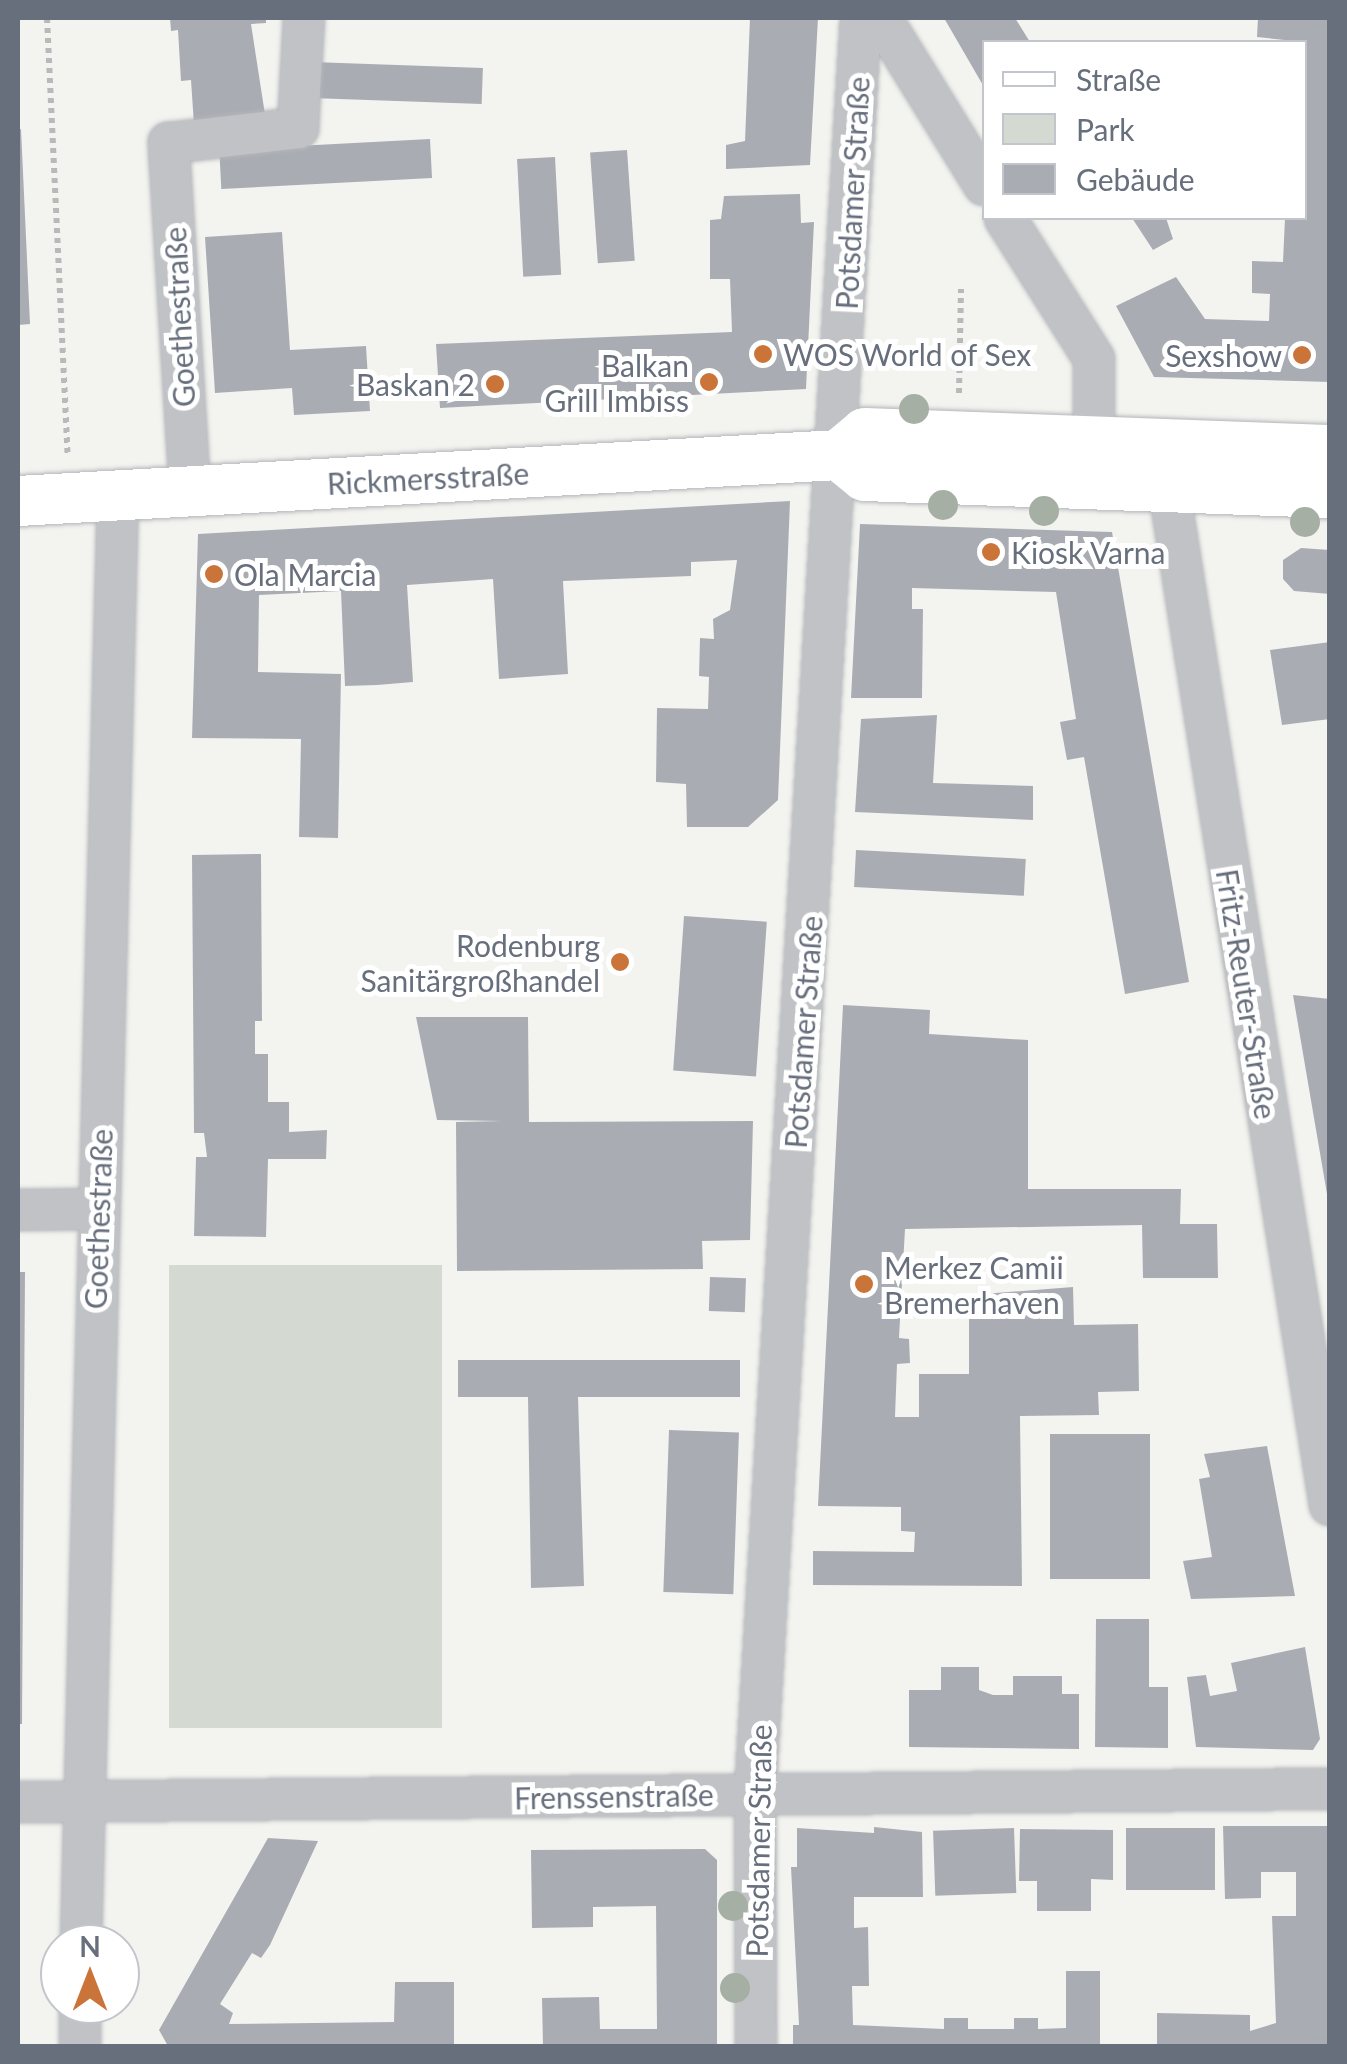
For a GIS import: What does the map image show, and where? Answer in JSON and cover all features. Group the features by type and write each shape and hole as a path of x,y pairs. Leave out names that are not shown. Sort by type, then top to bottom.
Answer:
{"main road":[{"name":"Rickmersstraße","path":"18,500 839,455 864,433 1094,439 1164,462 1330,493"},
{"name":"Rickmersstraße","path":"839,455 865,476 1330,450"}],"street":[{"name":"Goethestraße","path":"190,491 168,142 298,128 304,18"},
{"name":"Potsdamer Straße","path":"756,2046 755,1795 839,455 860,18"},
{"path":"881,18 982,181"},
{"path":"1006,220 1094,359 1094,439"},
{"name":"Fritz-Reuter-Straße","path":"1164,462 1330,1505"},
{"name":"Goethestraße","path":"81,1924 99,1209 94,496"},
{"path":"18,1210 99,1209"},
{"name":"Frenssenstraße","path":"18,1802 1330,1789"}],"path":[{"path":"47,18 94,496"},
{"path":"959,395 961,289"}],"green space":[{"path":"169,1265 442,1265 442,1728 169,1728"}],"building":[{"path":"170,18 266,18 266,23 251,24 266,121 194,125 191,80 181,81 178,30 171,31"},
{"path":"750,18 818,18 810,165 726,169 726,145 745,141"},
{"path":"944,18 1015,18 1029,40 982,40 982,84"},
{"path":"1258,18 1330,18 1330,382 1154,377 1116,306 1176,277 1205,319 1269,321 1270,294 1252,293 1252,261 1283,262 1285,220 1307,220 1307,40 1257,37"},
{"path":"312,62 483,68 482,104 311,98"},
{"path":"21,129 30,324 18,325 18,130"},
{"path":"430,139 432,178 221,189 219,150"},
{"path":"627,150 635,261 598,263 590,153"},
{"path":"555,157 561,275 523,277 517,159"},
{"path":"800,194 801,223 814,222 806,389 440,408 436,344 732,332 730,279 710,279 710,220 721,219 724,196"},
{"path":"1133,220 1167,220 1173,239 1153,250"},
{"path":"282,232 290,350 366,346 370,411 294,415 292,388 215,393 205,237"},
{"path":"790,501 778,800 748,827 687,827 686,784 656,782 657,708 708,709 709,677 699,676 700,638 714,639 713,619 730,610 737,560 691,562 691,576 563,581 568,674 499,679 493,579 407,585 413,682 377,685 345,686 341,591 259,595 258,672 341,674 338,838 299,837 301,739 192,738 198,534"},
{"path":"860,524 1112,532 1189,982 1125,994 1084,757 1067,760 1060,722 1076,719 1056,592 912,588 912,609 923,609 922,698 851,698"},
{"path":"1301,548 1330,550 1330,594 1294,591 1283,579 1283,560"},
{"path":"1330,642 1330,719 1282,725 1270,650"},
{"path":"937,715 933,783 1033,786 1033,820 855,812 861,719"},
{"path":"856,850 1026,859 1024,896 854,887"},
{"path":"261,854 262,1021 255,1021 255,1054 268,1054 268,1102 289,1102 289,1132 327,1130 326,1159 268,1159 266,1237 194,1236 196,1157 207,1157 204,1133 194,1133 192,855"},
{"path":"684,916 767,922 756,1076 673,1071"},
{"path":"1293,995 1330,999 1327,1194"},
{"path":"843,1005 930,1010 929,1034 1028,1040 1028,1189 1181,1189 1180,1224 1217,1224 1218,1278 1143,1278 1142,1225 905,1229 899,1338 909,1339 910,1363 897,1364 895,1417 919,1417 919,1374 969,1374 969,1295 1073,1287 1074,1325 1138,1324 1139,1391 1098,1392 1099,1415 1020,1416 1022,1586 813,1585 813,1551 914,1552 915,1532 901,1531 901,1507 818,1506"},
{"path":"416,1017 528,1017 529,1122 753,1121 750,1240 702,1241 703,1269 457,1271 456,1122 502,1121 437,1120"},
{"path":"18,1272 25,1272 22,1724 18,1724"},
{"path":"710,1277 746,1278 745,1312 709,1311"},
{"path":"458,1360 740,1360 740,1397 578,1397 584,1586 531,1588 528,1397 458,1397"},
{"path":"669,1430 739,1432 733,1594 663,1592"},
{"path":"1050,1434 1150,1434 1150,1579 1050,1579"},
{"path":"1267,1446 1295,1596 1191,1599 1183,1561 1212,1557 1199,1479 1210,1477 1204,1454"},
{"path":"1096,1619 1149,1619 1149,1687 1168,1687 1168,1748 1095,1747"},
{"path":"1305,1647 1320,1739 1313,1750 1196,1747 1187,1677 1206,1675 1210,1696 1237,1691 1231,1663"},
{"path":"941,1667 979,1667 979,1690 993,1695 1013,1695 1013,1676 1062,1676 1062,1694 1079,1694 1079,1749 909,1747 909,1690 941,1690"},
{"path":"1223,1826 1330,1826 1330,2046 1157,2046 1157,2013 1250,2015 1250,2031 1276,2023 1272,1916 1296,1916 1296,1872 1261,1872 1261,1898 1225,1899"},
{"path":"874,1827 922,1832 923,1897 854,1897 854,1928 868,1927 869,1986 852,1986 853,2025 944,2029 944,2018 968,2018 968,2029 1014,2029 1014,2018 1038,2018 1038,2029 1066,2028 1066,1971 1100,1971 1100,2046 793,2046 793,2025 799,2025 791,1867 797,1867 797,1828 874,1833"},
{"path":"1014,1828 1016,1893 935,1896 933,1831"},
{"path":"1126,1828 1215,1828 1215,1890 1126,1890"},
{"path":"1020,1829 1113,1830 1113,1880 1091,1879 1091,1911 1037,1911 1037,1881 1019,1881"},
{"path":"268,1838 318,1841 270,1945 261,1958 252,1953 220,2004 233,2013 229,2024 394,2022 395,1982 454,1982 454,2046 168,2046 159,2030"},
{"path":"705,1849 717,1860 717,2046 543,2046 542,1998 599,1997 600,2029 657,2029 656,1906 593,1907 593,1927 532,1928 531,1850"}],"place":[{"name":"WOS World of Sex","path":"763,354"},
{"name":"Sexshow","path":"1302,355"},
{"name":"Balkan Grill Imbiss","path":"709,382"},
{"name":"Baskan 2","path":"495,384"},
{"name":"Kiosk Varna","path":"991,552"},
{"name":"Ola Marcia","path":"214,574"},
{"name":"Rodenburg Sanitärgroßhandel","path":"620,962"},
{"name":"Merkez Camii Bremerhaven","path":"864,1284"}]}
